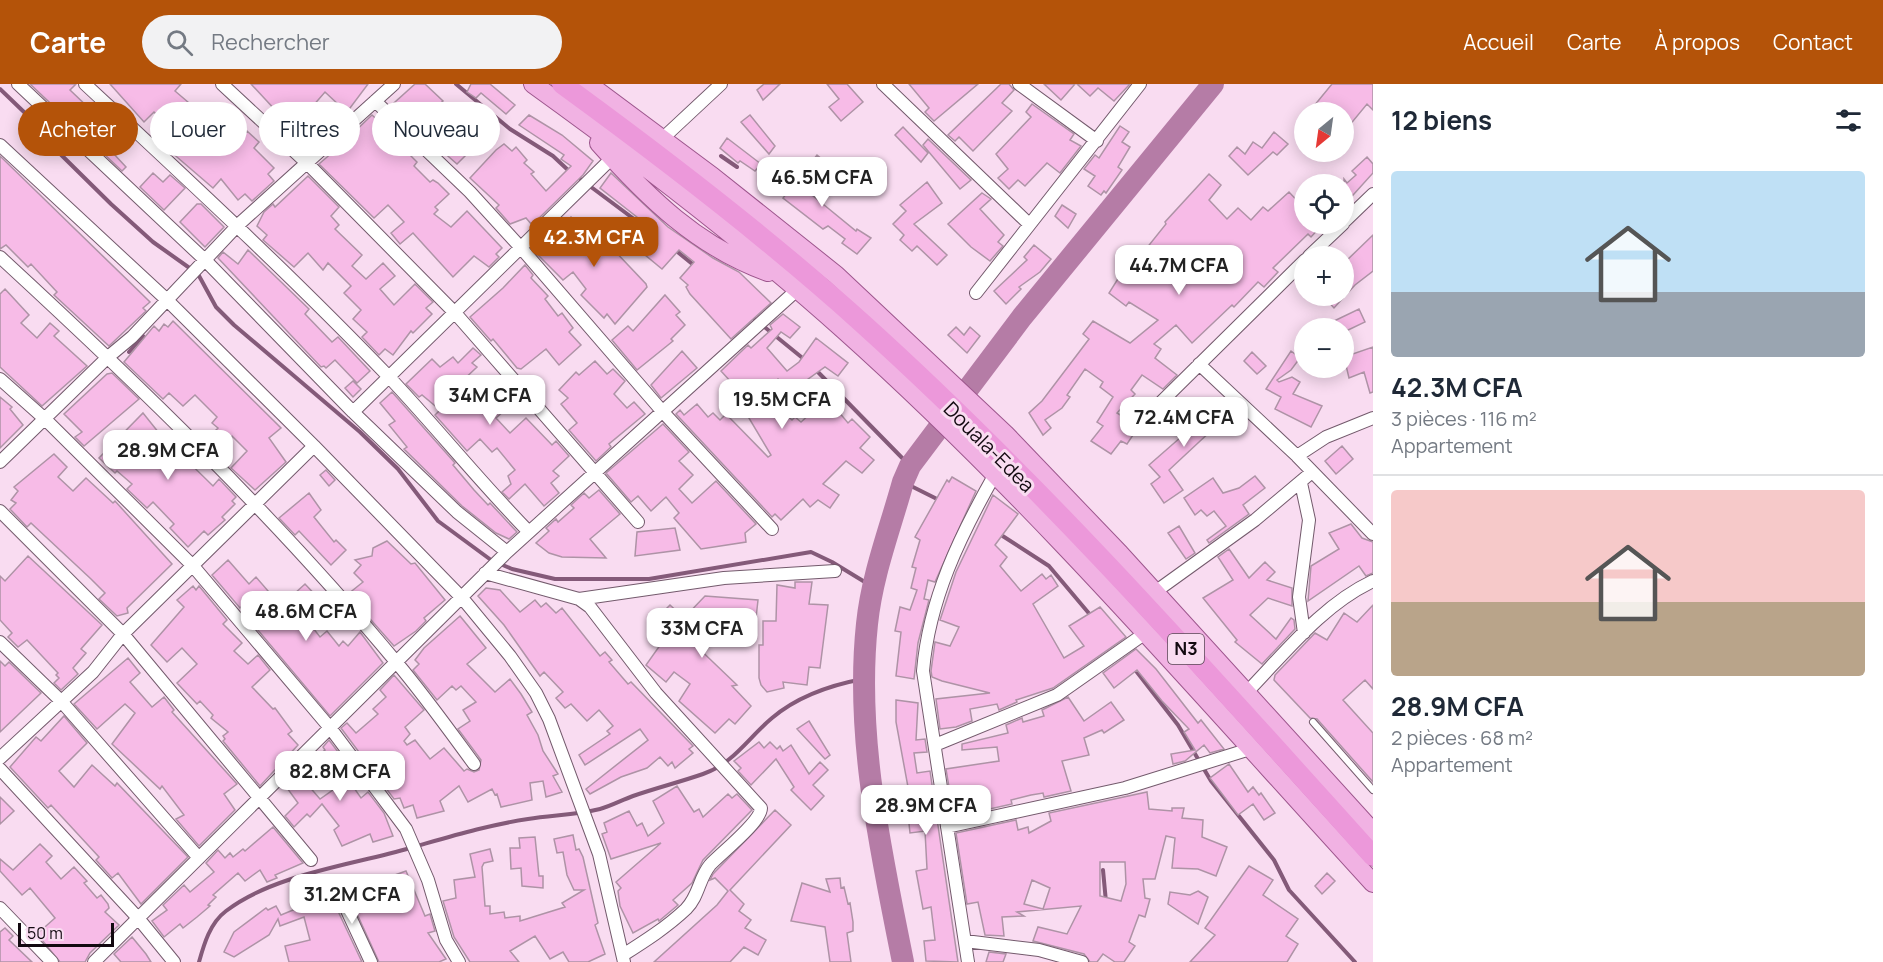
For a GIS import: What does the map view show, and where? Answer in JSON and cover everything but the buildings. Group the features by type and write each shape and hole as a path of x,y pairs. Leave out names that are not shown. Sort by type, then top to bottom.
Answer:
{"highway":[{"name":"Douala-Edea","path":"562,84 644,144 818,284 915,373 993,448 1130,588 1373,855"}],"main road":[{"path":"533,84 798,289 915,373"},
{"path":"588,84 836,275 915,373"},
{"path":"570,111 657,203 714,248 735,260 784,277"},
{"path":"993,448 994,474 1057,538 1373,883"},
{"path":"993,448 1155,592 1373,832"}],"street":[{"path":"18,84 204,260 353,412 472,526 507,552"},
{"path":"85,84 238,225 390,379 481,483 529,532"},
{"path":"222,84 307,163 456,314 638,522"},
{"path":"0,462 108,357 132,337 238,225 394,84"},
{"path":"662,139 721,84"},
{"path":"883,84 1029,224"},
{"path":"1019,84 1097,141"},
{"path":"976,293 1140,84"},
{"path":"375,101 470,192 662,411 772,529"},
{"path":"0,145 167,300 314,446 463,599 510,656 536,693 549,719 599,854 624,959 686,908 698,893 709,866 761,813 761,808 656,693 590,607 579,599 485,573"},
{"path":"353,412 390,379 612,158"},
{"path":"1354,212 1373,194"},
{"path":"1319,246 1332,234"},
{"path":"0,257 108,357 256,505 397,663 474,764"},
{"path":"1145,418 1294,271"},
{"path":"94,962 463,599 485,573 798,289"},
{"path":"1199,364 1297,456 1373,534"},
{"path":"0,379 45,419 193,566 330,729 409,834 428,880 446,940 459,962"},
{"path":"1297,456 1326,437 1373,418"},
{"path":"0,758 93,672 123,634 314,446"},
{"path":"1155,592 1255,520 1312,472"},
{"path":"968,962 924,680 925,648 950,561 994,474"},
{"path":"1301,483 1309,520 1299,597 1304,633"},
{"path":"0,511 123,634 311,860"},
{"path":"579,599 724,578 835,571"},
{"path":"1246,693 1304,633 1355,589 1373,581"},
{"path":"934,745 1057,696 1144,634"},
{"path":"0,642 61,701 199,858"},
{"path":"947,827 1125,788 1250,749"},
{"path":"0,769 138,918 174,962"},
{"path":"345,906 371,962"},
{"path":"0,908 52,962"},
{"path":"965,941 1039,950 1082,962"}],"lane":[{"path":"1313,722 1373,790"}],"waterway":[{"path":"456,84 510,129 553,156 569,171"},
{"path":"903,962 872,794 864,709 864,666 869,606 903,482 910,466 1022,317 1213,84"},
{"path":"0,89 25,113 41,135 111,204 153,242 198,274 216,307 234,325 360,432 398,469 438,521 491,560 512,569 555,579 649,579 811,552 873,587"},
{"path":"721,156 737,167"},
{"path":"575,175 658,237"},
{"path":"674,249 696,267"},
{"path":"751,316 805,360"},
{"path":"129,352 143,336"},
{"path":"815,369 910,466"},
{"path":"903,482 939,500"},
{"path":"998,533 1049,566 1092,617"},
{"path":"1133,667 1178,725 1211,781 1274,860 1289,890 1355,962"},
{"path":"199,962 208,934 220,916 245,898 267,888 315,872 483,828 600,809 703,774 714,770 732,757 772,718 793,703 827,688 863,679"},
{"path":"1103,870 1106,902"}]}
